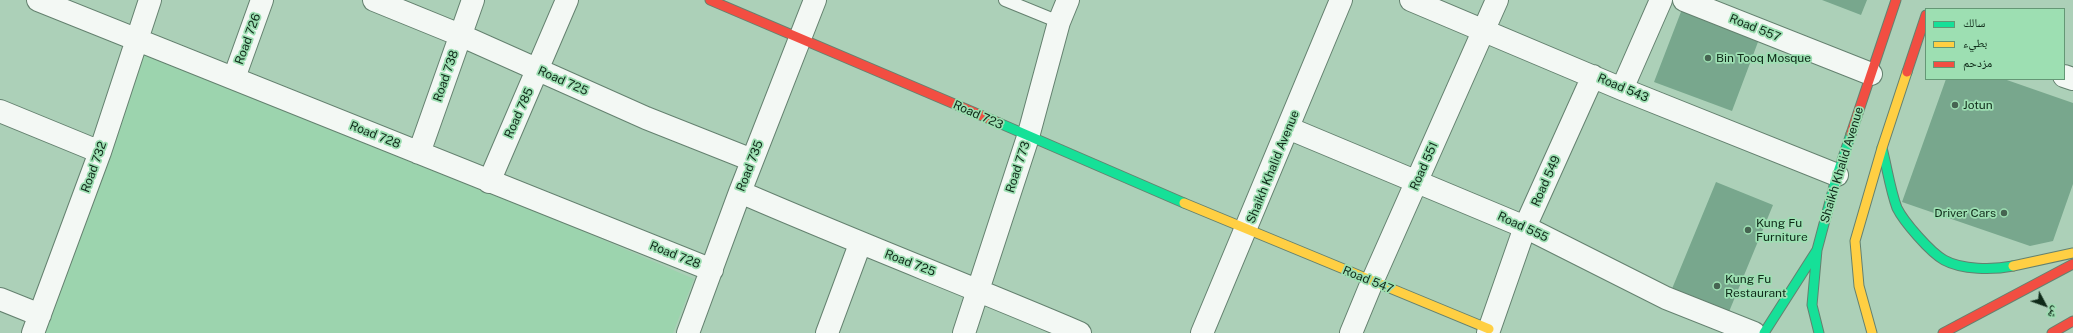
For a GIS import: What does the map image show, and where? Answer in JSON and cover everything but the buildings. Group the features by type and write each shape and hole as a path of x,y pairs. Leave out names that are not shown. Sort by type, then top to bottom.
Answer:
{"street":[{"name":"Road 728","path":"38,0 138,39 489,182 712,270"},
{"name":"Road 732","path":"37,324 100,152 150,0"},
{"name":"Road 726","path":"234,78 262,0"},
{"name":"Road 725","path":"374,0 460,35 646,118 752,160"},
{"name":"Road 738","path":"419,153 472,0"},
{"name":"Road 785","path":"489,182 567,0"},
{"name":"Road 723","path":"710,0 800,37 1028,137 1246,230"},
{"name":"Road 735","path":"693,332 712,270 740,192 815,0"},
{"name":"Road 773","path":"964,333 1028,137 1059,22 1068,0"},
{"name":"Shaikh Khalid Avenue","path":"1202,333 1341,0"},
{"name":"Road 543","path":"1410,0 1837,175"},
{"name":"Road 551","path":"1351,333 1372,282 1497,0"},
{"path":"1622,88 1661,0"},
{"name":"Road 557","path":"1684,0 1870,74"},
{"name":"Shaikh Khalid Avenue","path":"1819,333 1812,305 1817,250 1837,175 1896,0"},
{"path":"1872,333 1859,286 1855,241 1882,148 1925,19"},
{"name":"Road 549","path":"1489,331 1525,227 1594,76"},
{"path":"0,111 100,152"},
{"name":"Road 555","path":"1288,128 1525,227 1666,298 1754,333"},
{"path":"1882,148 1897,207 1903,218 1920,239 1944,260 1977,269 2003,268 2073,253"},
{"name":"Road 725","path":"740,192 860,244 979,290 1080,333"},
{"name":"Road 547","path":"1246,230 1489,331"},
{"path":"827,333 860,244"},
{"path":"1764,333 1817,250"},
{"path":"1943,333 2073,264"},
{"path":"0,299 37,324"},
{"path":"2052,333 2073,321"}],"lane":[{"path":"1005,0 1059,22"}],"shaded area":[{"path":"144,42 694,279 673,333 41,333"}],"traffic: fast":[{"path":"999,123 1184,203"},
{"path":"1819,333 1812,305 1817,250 1837,175 1851,134"},
{"path":"1882,148 1890,186 1900,214 1925,244 1938,256 1960,266 1978,268 2013,266"},
{"path":"1764,333 1817,250"}],"traffic: slow":[{"path":"1872,333 1859,286 1855,241 1882,148 1907,72"},
{"path":"1184,203 1489,329"},
{"path":"2013,266 2073,253"}],"traffic: jam":[{"path":"710,0 999,123"},
{"path":"1851,134 1896,0"},
{"path":"1907,72 1925,18"},
{"path":"1943,333 2073,264"},
{"path":"2052,333 2073,321"}],"place":[{"name":"Bin Tooq Mosque","path":"1708,58"},
{"name":"Jotun","path":"1955,105"},
{"name":"Driver Cars","path":"2004,213"},
{"name":"Kung Fu Furniture","path":"1748,230"},
{"name":"Kung Fu Restaurant","path":"1717,286"}]}
